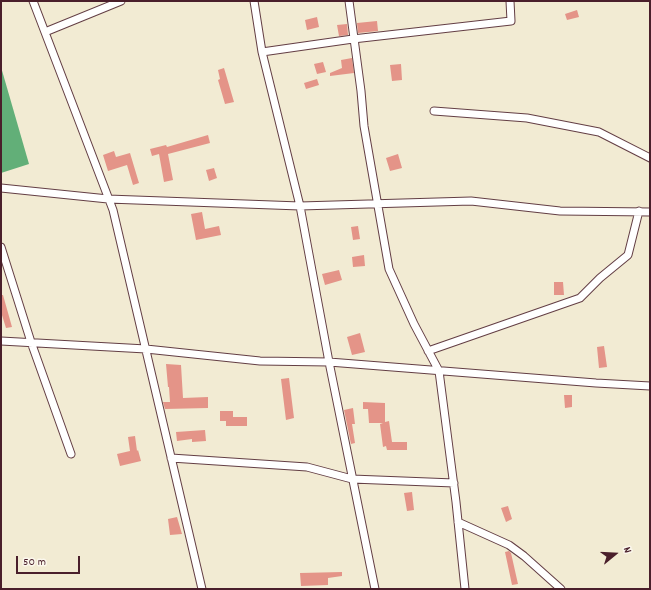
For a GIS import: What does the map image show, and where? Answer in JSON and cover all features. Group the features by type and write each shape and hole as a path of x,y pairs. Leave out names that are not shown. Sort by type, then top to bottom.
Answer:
{"street":[{"path":"33,1 113,210 202,589"},
{"path":"45,32 121,1"},
{"path":"254,1 262,52 300,206 329,362 375,589"},
{"path":"349,1 364,126 389,269 414,324 440,371 465,589"},
{"path":"262,52 353,39 511,21 510,1"},
{"path":"434,111 527,118 599,132 650,158"},
{"path":"1,188 108,199 300,206 471,201 560,211 650,212"},
{"path":"428,351 580,298 600,278 628,255 639,212"},
{"path":"1,247 31,342 72,454"},
{"path":"1,341 146,349 260,361 329,362 596,384 650,386"},
{"path":"171,458 307,467 352,479 454,483"},
{"path":"458,522 509,545 524,556 561,589"}],"green space":[{"path":"1,67 29,164 1,173"}],"building":[{"path":"577,10 579,17 567,20 565,14"},
{"path":"317,17 319,27 307,30 305,20"},
{"path":"377,21 378,31 358,33 357,23"},
{"path":"347,24 348,35 339,36 337,25"},
{"path":"352,58 354,73 330,76 330,73 342,68 341,60"},
{"path":"323,62 326,72 317,74 314,64"},
{"path":"401,64 402,80 392,81 390,65"},
{"path":"224,68 234,102 225,104 218,80 220,79 218,70"},
{"path":"317,79 319,85 306,89 304,83"},
{"path":"208,135 210,143 168,154 173,180 164,182 159,154 152,156 150,149 166,145 167,147"},
{"path":"114,151 116,157 130,153 139,183 133,185 127,165 108,171 103,155"},
{"path":"398,154 402,168 390,171 386,158"},
{"path":"214,168 217,178 209,181 206,170"},
{"path":"202,212 205,229 219,226 221,235 196,240 191,214"},
{"path":"358,226 360,239 353,240 351,227"},
{"path":"364,255 365,266 353,267 352,257"},
{"path":"339,270 342,280 325,285 322,274"},
{"path":"554,282 563,282 564,295 554,295"},
{"path":"1,295 3,295 12,327 6,328 1,312"},
{"path":"360,333 365,352 352,355 347,337"},
{"path":"604,346 607,367 599,368 597,347"},
{"path":"166,364 181,365 183,398 208,397 208,408 165,409 163,402 170,402"},
{"path":"289,378 294,418 286,420 281,379"},
{"path":"564,395 572,395 572,407 565,408"},
{"path":"363,402 385,403 385,422 389,421 392,442 407,442 407,450 387,450 386,446 383,447 380,424 383,423 369,423 368,409 363,409"},
{"path":"353,408 355,424 352,424 355,443 351,444 344,410"},
{"path":"220,411 233,411 233,417 247,417 247,426 226,426 226,421 220,421"},
{"path":"205,430 206,441 192,442 192,439 177,441 176,432"},
{"path":"135,436 137,451 138,450 141,461 120,466 117,454 130,451 128,437"},
{"path":"412,492 414,510 407,511 404,493"},
{"path":"508,506 512,519 506,522 501,508"},
{"path":"177,517 182,534 170,535 168,519"},
{"path":"509,551 511,553 518,584 512,585 505,552"},
{"path":"342,572 342,576 328,578 328,585 301,586 300,573"}]}
